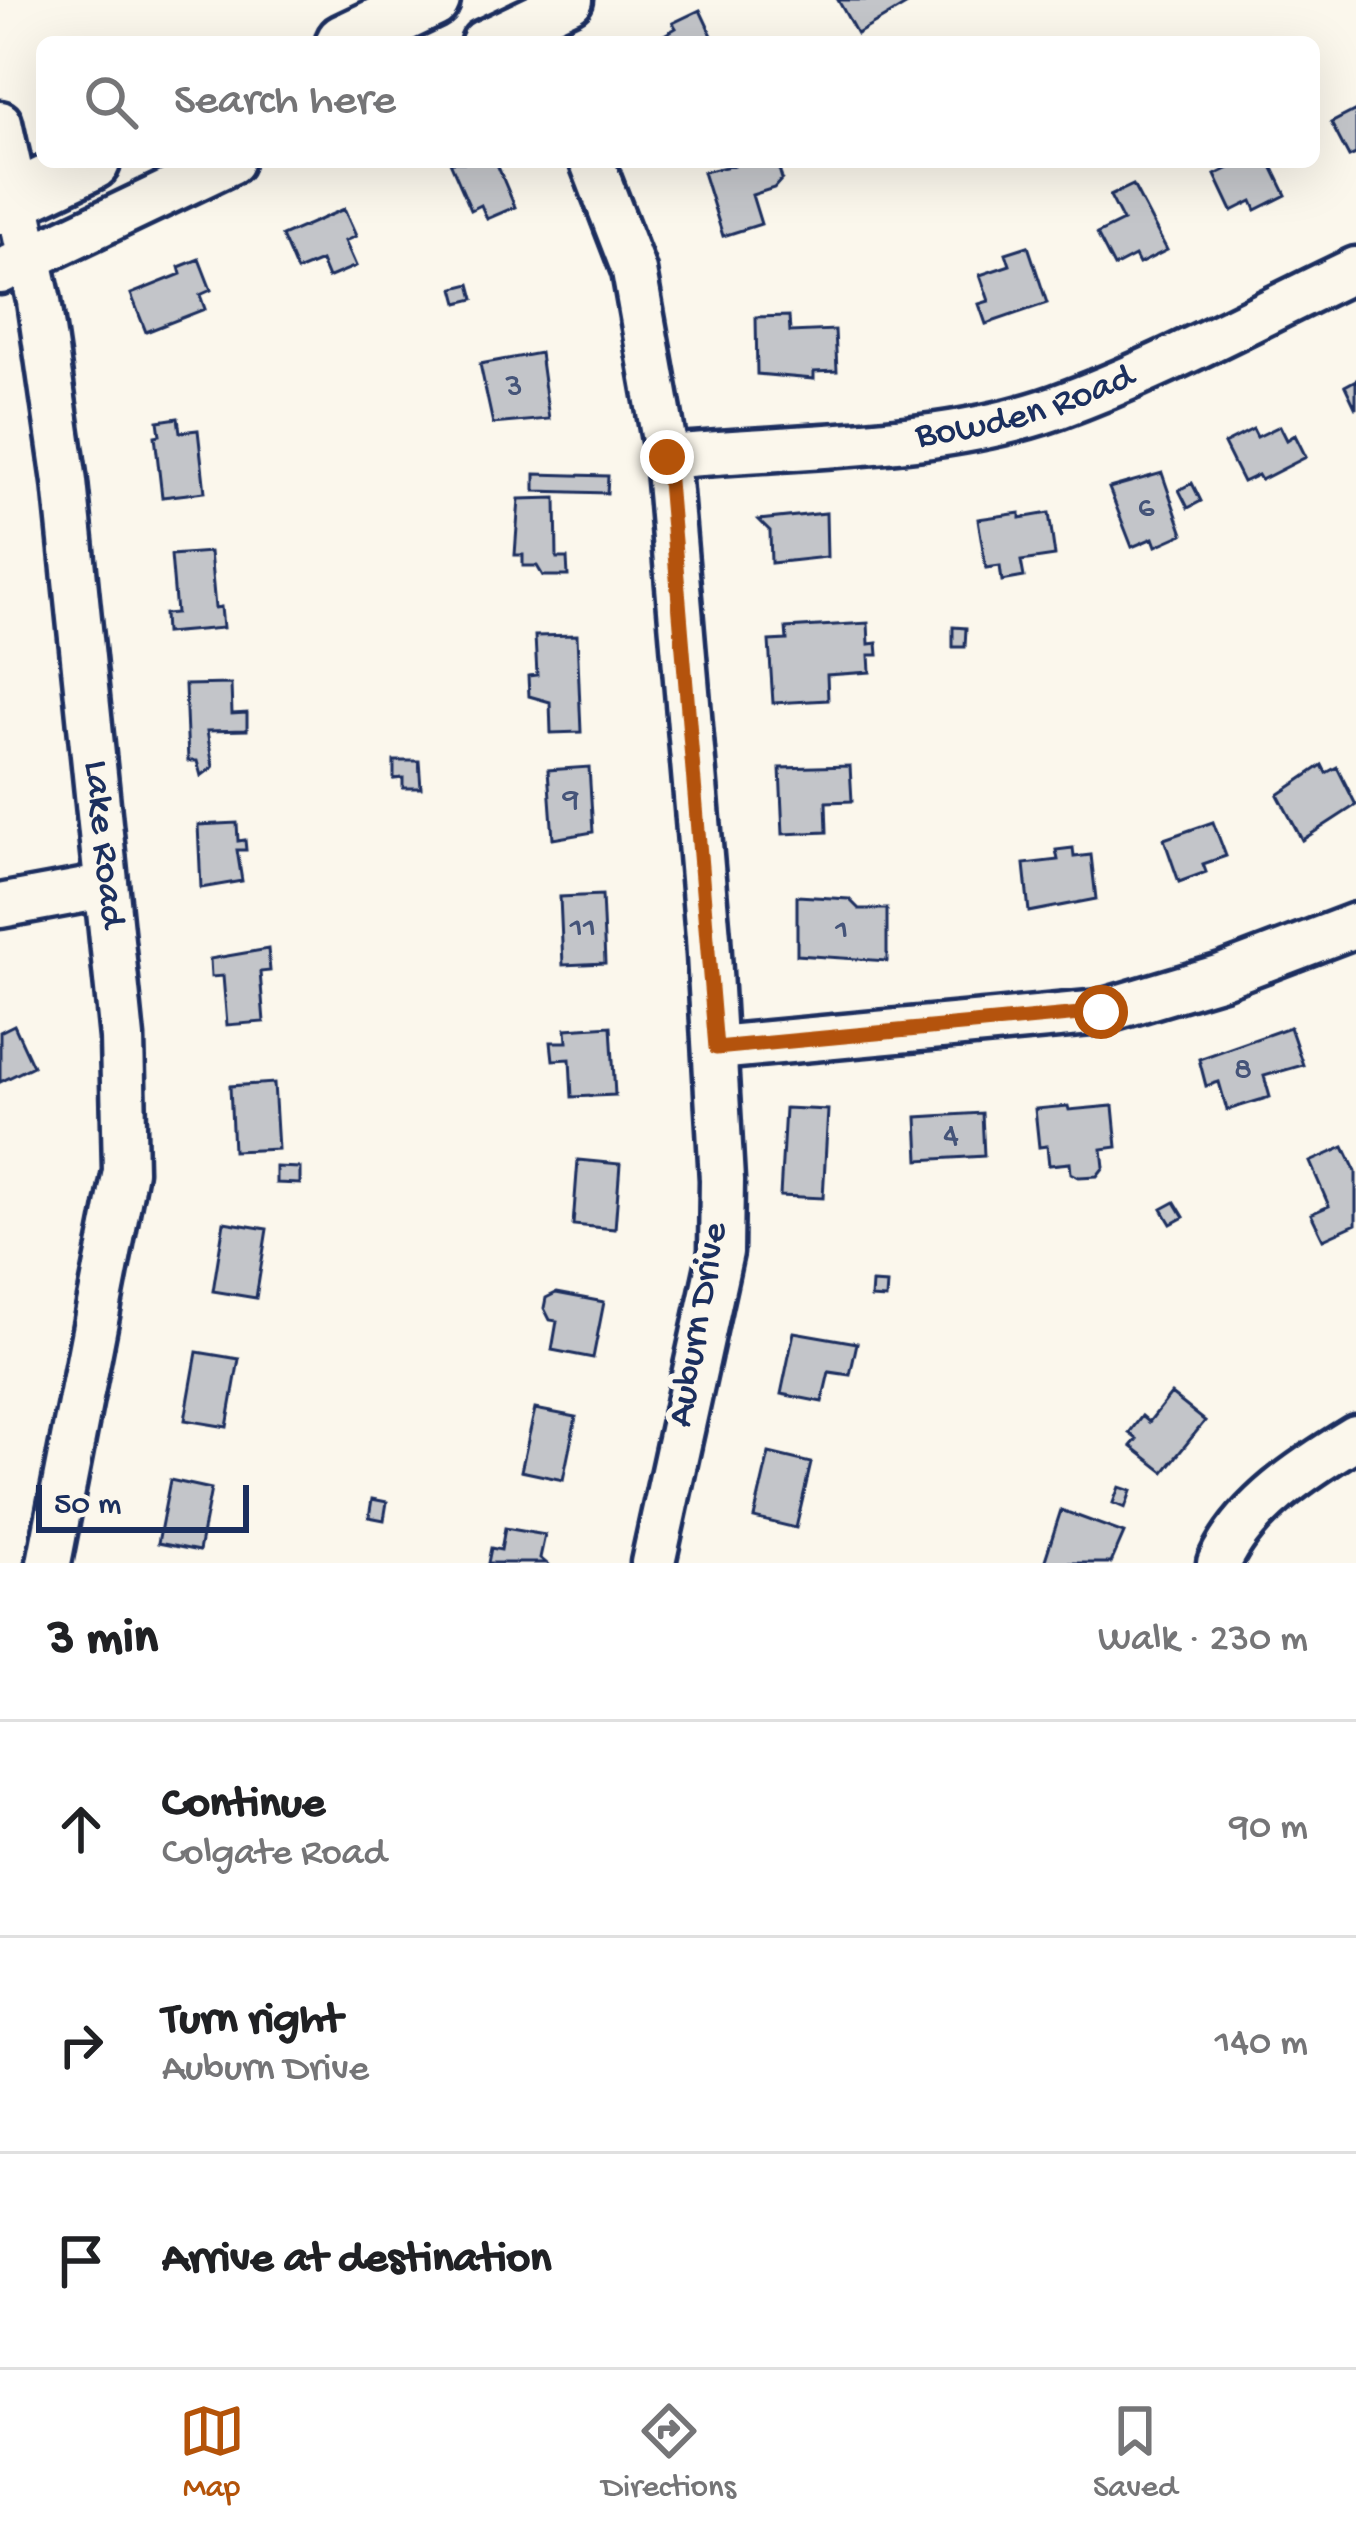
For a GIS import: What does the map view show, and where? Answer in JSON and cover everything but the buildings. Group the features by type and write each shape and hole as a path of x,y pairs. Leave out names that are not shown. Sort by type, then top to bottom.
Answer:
{"main road":[{"path":"357,36 432,0"},
{"path":"6,203 79,168"}],"street":[{"path":"534,31 571,0"},
{"name":"Lake Road","path":"0,123 15,265 78,596 103,887 122,1038 125,1171 49,1563"},
{"path":"15,265 218,168"},
{"name":"Auburn Drive","path":"594,168 634,272 667,457 716,1048 722,1252 653,1563"},
{"name":"Bowden Road","path":"667,457 868,441 969,427 1054,408 1356,269"},
{"path":"0,906 103,887"},
{"path":"716,1048 1101,1012 1353,935"},
{"path":"1219,1563 1228,1542 1291,1479 1356,1436"}],"route":[{"path":"667,457 672,564 716,1048 1101,1012"}]}
